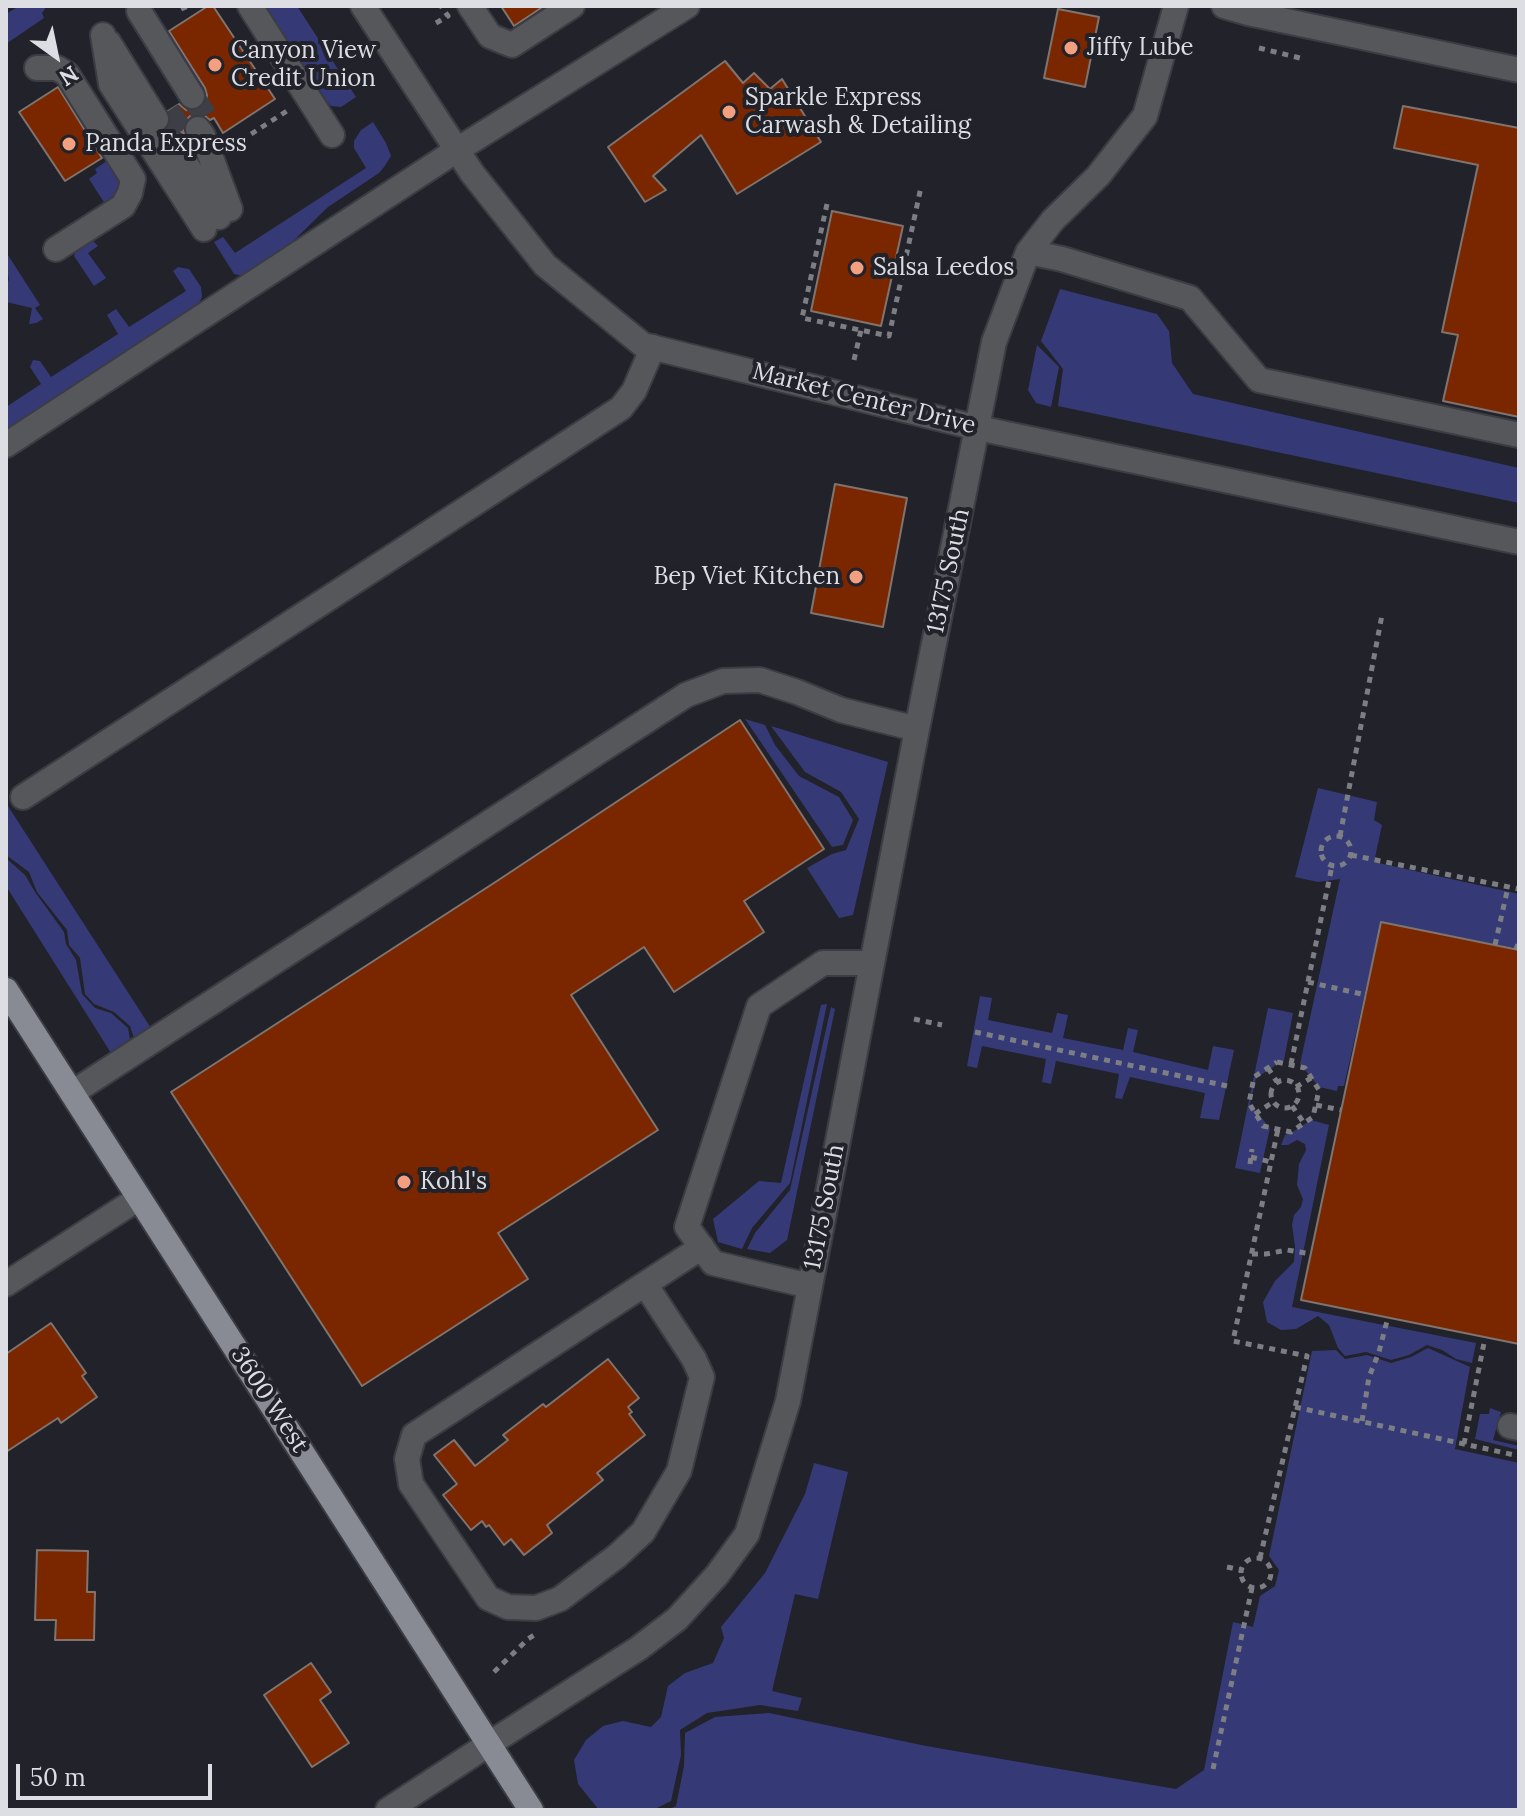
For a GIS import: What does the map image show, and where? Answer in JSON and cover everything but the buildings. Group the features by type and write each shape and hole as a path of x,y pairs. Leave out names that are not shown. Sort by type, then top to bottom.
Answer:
{"main road":[{"name":"3600 West","path":"6,990 531,1810"}],"street":[{"path":"250,6 332,135"},
{"name":"Market Center Drive","path":"363,6 472,173 545,265 643,345 978,428 1519,542"},
{"path":"470,6 490,36 512,45 572,6"},
{"path":"6,445 457,150 687,6"},
{"name":"13175 South","path":"388,1810 639,1648 677,1619 717,1575 747,1534 788,1401 994,342 1028,252 1053,220 1098,176 1145,116 1176,6"},
{"path":"1224,6 1519,70"},
{"path":"126,20 174,107 126,20"},
{"path":"126,20 111,84 218,218"},
{"path":"37,68 57,68 67,74 133,179 123,206 56,249"},
{"path":"192,133 203,136 222,156 218,218 192,133"},
{"path":"1028,252 1062,259 1190,298 1259,380 1519,435"},
{"path":"23,797 621,408 634,391 653,347"},
{"path":"72,1093 686,695 723,681 760,680 841,710 917,729"},
{"path":"810,1286 713,1263 687,1227 759,1006 823,963 872,963"},
{"path":"6,1284 139,1198"},
{"path":"645,1284 694,1359 702,1377 679,1471 643,1532 560,1599 536,1608 508,1607 488,1598 411,1484 407,1459 414,1435 645,1284 702,1247"}],"path":[{"path":"181,9 188,6"},
{"path":"436,23 448,16 441,6"},
{"path":"1259,48 1300,58"},
{"path":"222,156 293,106"},
{"path":"827,204 802,318 889,336 921,187"},
{"path":"854,360 861,330"},
{"path":"1340,836 1382,615"},
{"path":"1340,836 1350,846 1351,855 1342,865 1332,866 1323,860 1321,850 1325,840 1340,836"},
{"path":"1351,855 1519,889"},
{"path":"1290,1065 1332,866"},
{"path":"1495,945 1508,887"},
{"path":"1516,950 1519,940"},
{"path":"1308,982 1366,995"},
{"path":"914,1019 942,1025"},
{"path":"975,1032 1227,1086"},
{"path":"1277,1062 1290,1065 1305,1068 1319,1090 1313,1117 1291,1132 1263,1126 1249,1103 1254,1077 1277,1062"},
{"path":"1268,1068 1277,1082"},
{"path":"1296,1087 1311,1078"},
{"path":"1286,1080 1294,1083 1298,1091 1292,1106 1282,1108 1273,1102 1270,1094 1277,1082 1286,1080"},
{"path":"1255,1114 1273,1102"},
{"path":"1316,1105 1341,1110"},
{"path":"1292,1106 1304,1123"},
{"path":"1260,1558 1307,1356 1233,1341 1278,1129"},
{"path":"1252,1149 1250,1160 1271,1162"},
{"path":"1252,1254 1287,1250 1311,1254"},
{"path":"1362,1421 1369,1377 1388,1317"},
{"path":"1464,1444 1484,1343"},
{"path":"1295,1407 1519,1456"},
{"path":"1260,1558 1268,1564 1271,1577 1266,1585 1252,1588 1243,1582 1241,1570 1250,1560 1260,1558"},
{"path":"1227,1567 1241,1570"},
{"path":"1213,1769 1252,1588"},
{"path":"494,1672 539,1632"}],"shaded area":[{"path":"19,6 47,6 42,13 44,18 6,44 6,14"},
{"path":"265,6 297,6 356,97 341,107 328,103"},
{"path":"373,122 391,156 379,173 328,207 286,248 244,276 234,274 214,242 223,237 235,253 366,168 354,148 354,141 361,130"},
{"path":"110,159 124,187 107,207 89,179 97,173 95,169"},
{"path":"89,237 98,246 88,253 106,278 94,286 74,256 77,246"},
{"path":"6,252 40,305 35,308 43,319 36,323 29,324 32,308 6,302 9,279"},
{"path":"178,267 189,269 201,287 202,297 197,307 6,433 6,407 41,384 30,367 33,360 40,361 51,377 118,334 107,315 116,309 129,327 186,291 173,271"},
{"path":"1060,289 1157,314 1169,331 1172,363 1193,394 1519,468 1519,503 1058,406 1063,369 1041,341"},
{"path":"1037,345 1059,367 1051,407 1036,403 1028,390"},
{"path":"745,719 765,725 775,745 799,776 839,797 853,820 843,845 832,847"},
{"path":"771,726 888,762 853,915 839,918 807,868 846,850 859,819 841,792 805,772"},
{"path":"1318,788 1377,802 1374,820 1382,825 1374,862 1519,894 1519,949 1381,922 1344,1086 1338,1086 1337,1091 1319,1087 1300,1064 1340,879 1318,882 1295,877"},
{"path":"6,803 151,1028 134,1038 130,1026 114,1012 94,1004 85,994 80,958 69,945 67,930 37,892 29,872 6,855"},
{"path":"6,858 25,875 64,932 66,944 76,960 82,994 95,1008 111,1013 128,1028 130,1039 111,1053 6,886"},
{"path":"980,996 992,998 988,1020 1052,1033 1057,1013 1068,1015 1063,1038 1123,1050 1128,1028 1138,1030 1133,1052 1208,1070 1213,1046 1234,1050 1219,1120 1200,1118 1205,1093 1130,1077 1122,1099 1115,1098 1119,1074 1056,1061 1051,1084 1042,1082 1046,1059 982,1046 977,1068 967,1066"},
{"path":"827,1004 790,1183 752,1228 742,1249 718,1242 713,1219 759,1181 781,1183 821,1005"},
{"path":"831,1007 835,1009 787,1240 770,1253 747,1249 755,1233 790,1190"},
{"path":"1268,1008 1293,1013 1284,1060 1256,1078 1250,1104 1270,1128 1260,1173 1235,1168"},
{"path":"1311,1120 1329,1125 1292,1307 1476,1343 1472,1363 1427,1345 1391,1360 1366,1352 1345,1356 1338,1348 1329,1325 1318,1316 1296,1329 1281,1330 1267,1322 1263,1302 1275,1281 1294,1262 1292,1225 1303,1199 1297,1185 1305,1144 1297,1140 1281,1145 1285,1135"},
{"path":"1428,1348 1470,1367 1455,1449 1519,1463 1519,1810 667,1810 676,1806 684,1766 685,1733 715,1717 769,1713 926,1746 1176,1789 1204,1770 1233,1622 1253,1627 1260,1596 1275,1586 1279,1570 1269,1556 1312,1351 1336,1350 1345,1359 1367,1355 1391,1363"},
{"path":"1490,1408 1501,1412 1493,1440 1519,1446 1519,1450 1475,1439 1480,1414 1489,1414"},
{"path":"814,1463 848,1472 818,1599 795,1594 772,1691 802,1698 798,1711 760,1705 707,1713 680,1730 681,1755 671,1801 653,1810 599,1810 578,1784 574,1760 586,1740 603,1726 623,1721 651,1727 661,1717 668,1686 685,1673 713,1663 724,1638 721,1627 765,1573 805,1494"}],"tunnel":[{"path":"192,96 209,122"},
{"path":"168,111 186,138"}],"place":[{"name":"Jiffy Lube","path":"1071,48"},
{"name":"Canyon View Credit Union","path":"215,65"},
{"name":"Sparkle Express Carwash & Detailing","path":"729,112"},
{"name":"Panda Express","path":"69,144"},
{"name":"Salsa Leedos","path":"857,268"},
{"name":"Bep Viet Kitchen","path":"856,577"},
{"name":"Kohl's","path":"404,1182"}]}
